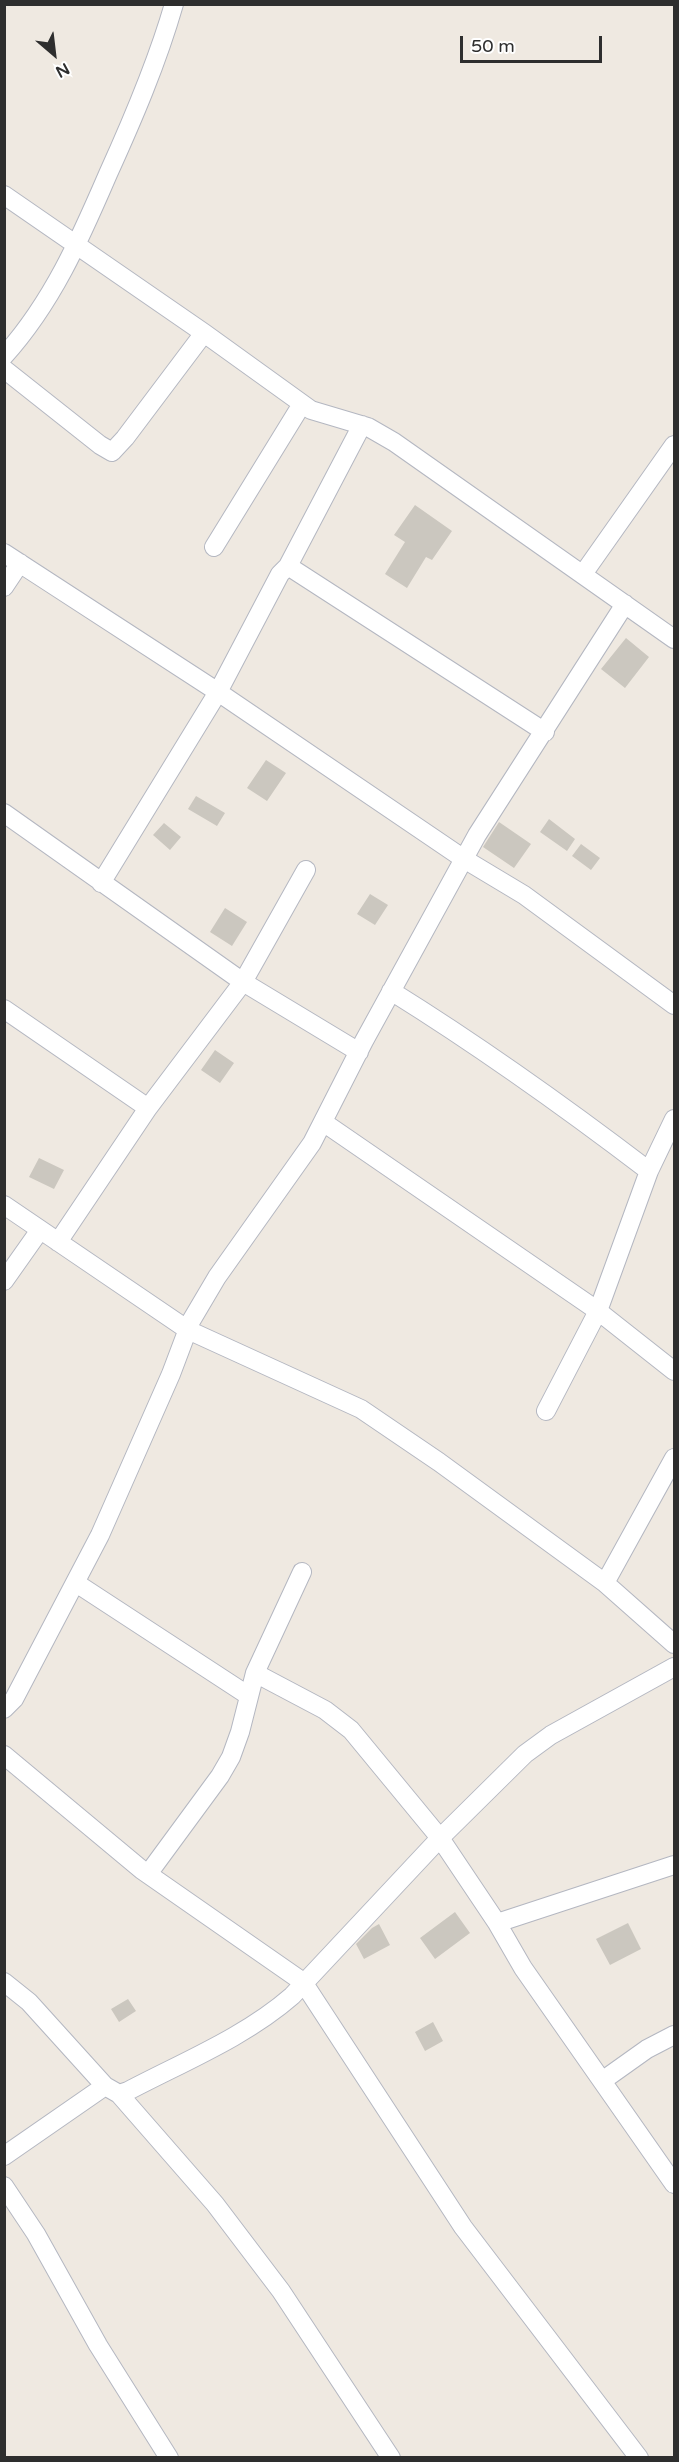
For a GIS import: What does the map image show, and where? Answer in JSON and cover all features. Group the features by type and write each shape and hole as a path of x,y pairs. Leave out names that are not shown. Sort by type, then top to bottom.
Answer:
{"street":[{"path":"4,356 23,335 40,310 77,245 163,45 174,4"},
{"path":"4,195 311,410 362,425 394,442 675,639"},
{"path":"4,369 99,445 112,452 204,333"},
{"path":"214,547 302,404"},
{"path":"101,883 218,692 280,574 288,567 362,425"},
{"path":"583,574 675,445"},
{"path":"4,553 218,692 464,859 524,895 675,1005"},
{"path":"4,587 20,563"},
{"path":"288,567 546,732"},
{"path":"4,1709 14,1699 105,1525 188,1329 217,1277 312,1143 464,859 625,604"},
{"path":"4,813 243,982 359,1052"},
{"path":"58,1242 148,1108 243,982 306,870"},
{"path":"391,992 501,1062 649,1170"},
{"path":"4,1009 148,1108"},
{"path":"546,1411 598,1311 649,1170 675,1119"},
{"path":"323,1122 598,1311 675,1371"},
{"path":"4,1205 188,1329 361,1409 439,1462 605,1583 675,1644"},
{"path":"4,1281 40,1230"},
{"path":"605,1583 675,1458"},
{"path":"148,1874 220,1776 231,1757 255,1673 302,1572"},
{"path":"76,1583 249,1696"},
{"path":"4,2156 112,2090 248,2027 277,2009 292,1996 440,1838 525,1754 542,1742 675,1667"},
{"path":"255,1673 325,1710 351,1730 440,1838 497,1923 523,1968 675,2184"},
{"path":"4,1755 148,1874 303,1982 463,2227 633,2456"},
{"path":"497,1923 675,1865"},
{"path":"4,1982 29,2002 215,2204 281,2291 391,2457"},
{"path":"602,2081 646,2049 675,2035"},
{"path":"4,2186 36,2234 98,2345 169,2457"}],"building":[{"path":"415,505 452,531 432,560 426,557 407,588 385,574 405,542 394,535"},
{"path":"626,638 649,657 625,688 601,669"},
{"path":"266,760 286,773 267,801 247,788"},
{"path":"196,796 225,813 217,826 188,809"},
{"path":"549,819 575,839 567,851 540,832"},
{"path":"499,822 531,844 514,868 483,847"},
{"path":"164,823 181,837 170,850 153,835"},
{"path":"581,844 600,858 591,870 572,856"},
{"path":"370,894 388,905 375,925 357,914"},
{"path":"225,908 247,922 232,946 210,932"},
{"path":"215,1050 234,1063 220,1083 201,1070"},
{"path":"39,1158 64,1170 54,1189 29,1177"},
{"path":"455,1912 470,1933 435,1959 420,1938"},
{"path":"628,1923 641,1949 610,1965 596,1939"},
{"path":"379,1924 390,1945 364,1959 356,1944"},
{"path":"128,1999 136,2011 119,2022 111,2009"},
{"path":"433,2022 443,2041 425,2051 415,2032"}]}
